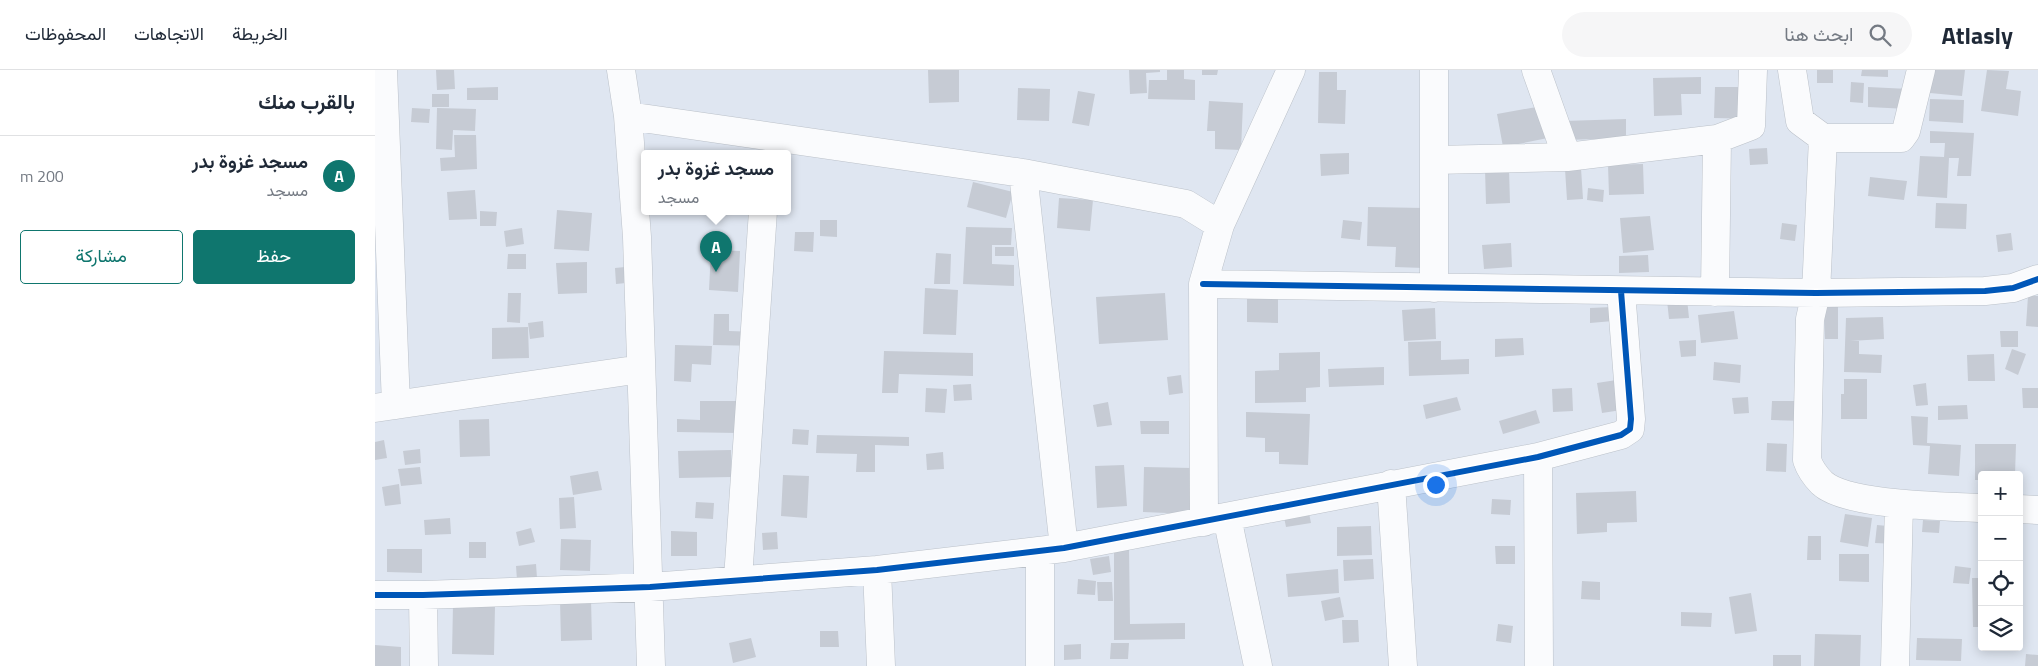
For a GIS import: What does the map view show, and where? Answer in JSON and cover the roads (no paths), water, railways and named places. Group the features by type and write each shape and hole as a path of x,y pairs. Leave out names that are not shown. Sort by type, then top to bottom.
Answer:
{"street":[{"path":"383,70 385,406 641,369"},
{"path":"621,70 628,116 637,237 651,666"},
{"path":"1258,666 1216,519 1203,284 1220,225 1291,70"},
{"path":"1434,70 1434,288"},
{"path":"1536,70 1567,157"},
{"path":"1434,160 1567,157 1717,139 1751,126 1753,70"},
{"path":"1792,70 1800,122 1823,138 1901,138 1906,132 1921,70"},
{"path":"628,116 767,145 1023,173 1186,204 1220,225"},
{"path":"1823,138 1816,293 1810,319 1807,460 1811,470 1823,484 1841,493 1899,504 1978,508"},
{"path":"1715,292 1717,139"},
{"path":"1023,173 1052,550 1039,666"},
{"path":"738,579 763,215"},
{"path":"1203,284 1816,293 1985,291 2013,288 2038,279"},
{"path":"375,595 649,587 877,570 1052,550 1538,457 1621,435 1630,430 1631,420 1621,291"},
{"path":"1538,457 1539,666"},
{"path":"1391,484 1403,666"},
{"path":"1895,666 1899,504"},
{"path":"2023,509 2038,510"},
{"path":"877,570 881,666"},
{"path":"423,595 424,666"}],"place":[{"name":"مسجد غزوة بدر","path":"716,272"}]}
